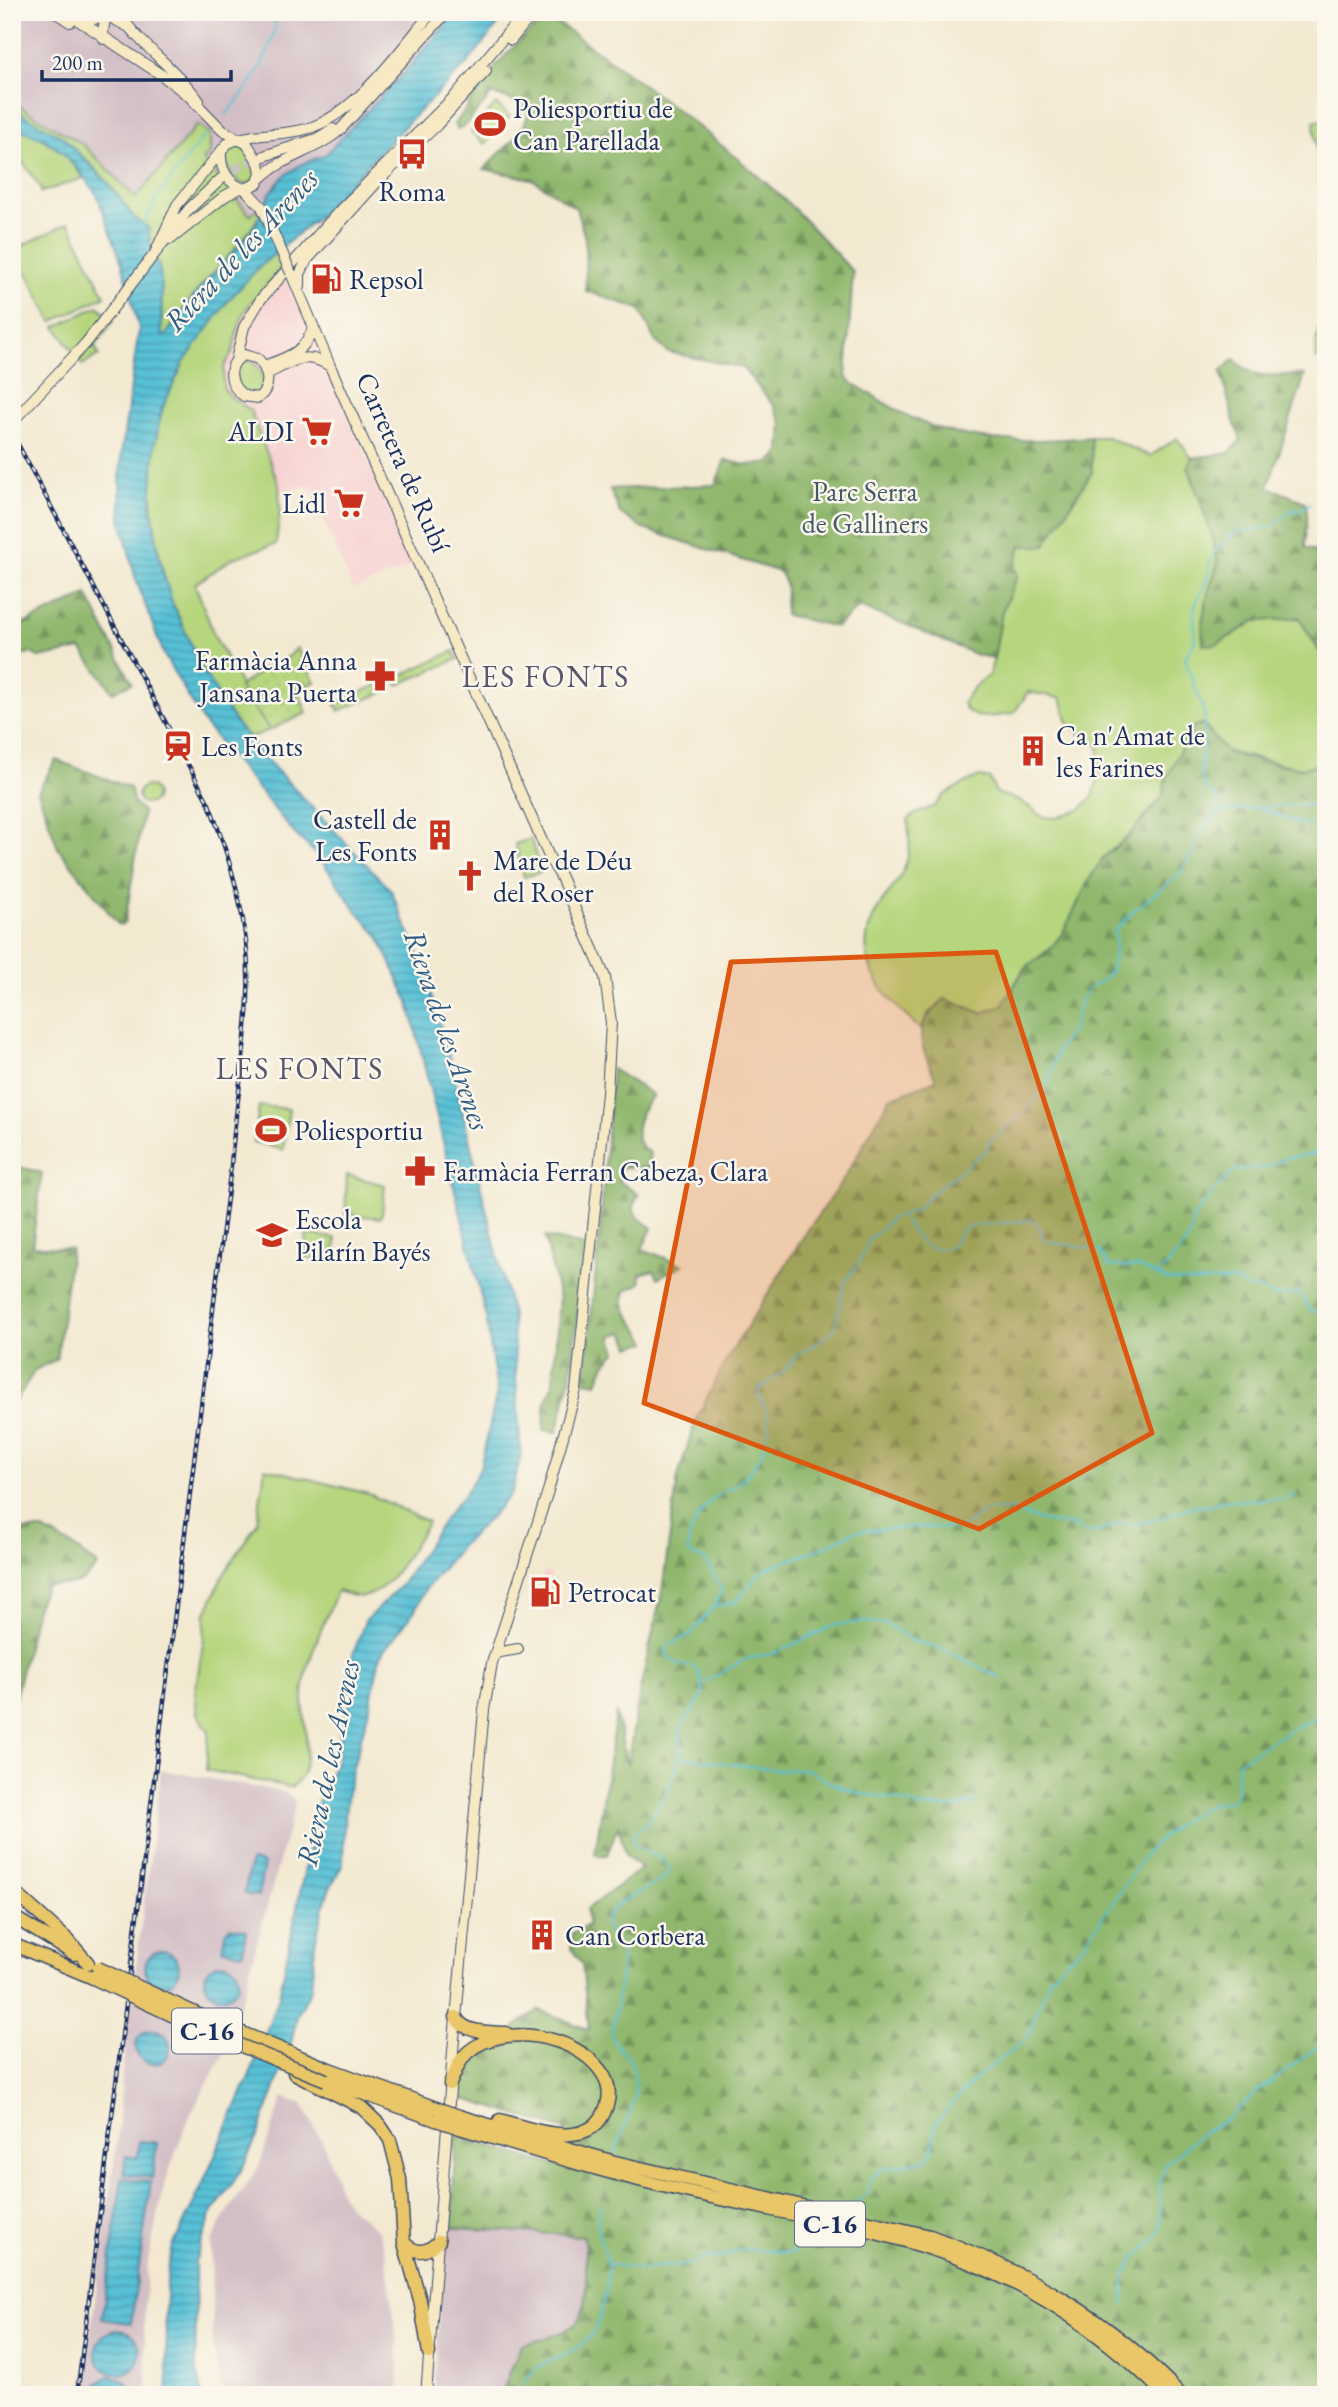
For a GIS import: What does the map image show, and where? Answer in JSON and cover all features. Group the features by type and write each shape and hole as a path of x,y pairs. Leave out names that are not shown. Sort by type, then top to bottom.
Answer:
{"highway":[{"name":"C-16","path":"12,1890 68,1940 92,1969"},
{"name":"C-16","path":"12,1916 92,1969 260,2053 324,2078 624,2164 917,2233 980,2254 1057,2293 1099,2322 1142,2356 1181,2395"},
{"name":"C-16","path":"13,1945 92,1969 167,2001 324,2078 374,2086 436,2110"},
{"path":"436,2110 461,2118 559,2135 578,2134 598,2122 604,2114 609,2097 607,2083 600,2069 575,2049 549,2040 467,2028 460,2025 456,2017"},
{"path":"450,2084 460,2062 475,2047 500,2038 528,2036"},
{"path":"324,2078 380,2125 390,2140 398,2168 404,2243 422,2311 429,2353"},
{"name":"C-16","path":"461,2118 605,2171 875,2234 963,2260 1015,2283 1070,2315 1122,2354 1165,2395"},
{"path":"404,2243 420,2252 430,2249 439,2241"}],"main road":[{"path":"55,12 179,96 205,119 218,133 223,169 229,180 262,207"},
{"path":"66,12 178,88 222,130 247,144 260,167 262,207"},
{"path":"118,12 127,26 190,88 209,116"},
{"path":"172,229 225,196 259,181 279,164 312,149 334,135 432,12"},
{"path":"264,156 306,143 331,131 447,12"},
{"path":"242,337 245,347 265,370 266,388 262,396 254,399 244,396 235,388 231,379 231,371 236,360 242,337 253,309 341,209 447,103 531,13"},
{"path":"334,219 443,119 531,13"},
{"path":"103,37 106,14"},
{"path":"82,23 106,14"},
{"path":"106,14 127,26"},
{"path":"103,37 131,62"},
{"path":"172,229 182,197 221,151 237,140 317,125 371,90"},
{"path":"443,119 447,103"},
{"path":"12,422 69,362 196,201 221,179"},
{"path":"301,296 300,274 307,260 379,180"},
{"name":"Carretera de Rubí","path":"262,207 330,366 458,646"},
{"name":"Carretera de Rubí","path":"301,296 314,315 458,646"},
{"path":"312,323 325,341"},
{"path":"265,370 309,341 312,323"},
{"path":"236,360 244,355 252,356"},
{"path":"265,370 306,358 315,358 330,366"},
{"path":"426,2395 450,2084 484,1710 495,1653 551,1479 576,1390 607,1105 611,1033 608,990 600,965 560,875 551,861 458,646"},
{"path":"495,1653 514,1650 503,1641 502,1634"}],"highlighted area":[{"path":"996,952 1152,1433 979,1529 644,1403 731,962"}],"shaded area":[{"path":"12,12 457,12 406,71 325,155 302,164 250,215 203,160 210,153 210,133 196,126 136,198 84,145 12,102"},
{"path":"282,267 415,565 353,590 309,485 280,493 250,410 235,401 224,389 224,367 233,351 245,310"},
{"name":"Repsol","path":"320,267 336,272 331,289 316,286"},
{"name":"Petrocat","path":"544,1572 551,1574 549,1582 554,1584 548,1604 535,1599"},
{"path":"161,1770 284,1792 294,1798 295,1803 225,2052 187,2121 165,2183 148,2261 145,2297 148,2395 82,2395 119,2125 122,2076"},
{"path":"283,2097 302,2104 324,2145 342,2196 350,2207 378,2230 386,2254 398,2351 399,2395 223,2395 213,2348 211,2243 224,2218 259,2166"},
{"path":"445,2226 584,2236 586,2283 581,2318 574,2326 559,2333 521,2345 501,2395 434,2395"}],"green space":[{"name":"Parc Serra de Galliners","path":"547,21 562,26 724,147 785,201 853,272 846,377 852,383 906,415 956,433 1001,440 1091,437 1092,472 1044,546 1021,546 1014,567 1018,575 1002,611 994,658 977,655 859,607 836,627 785,615 786,586 780,572 644,529 620,513 610,489 715,485 725,460 746,465 770,463 780,452 782,424 774,406 743,368 668,352 655,341 640,309 586,291 585,238 576,208 532,179 484,169 519,133 527,117 527,109 512,100 492,94 465,126 457,129 454,124 501,61 531,31"},
{"path":"12,102 84,145 136,198 197,125 210,133 210,153 203,160 250,215 267,201 245,237 196,293 165,336 162,336 160,275 149,229 134,217 87,160 12,108"},
{"name":"Poliesportiu de Can Parellada","path":"496,104 510,116 485,144 471,132"},
{"path":"1326,120 1326,235 1318,235 1321,200 1314,121"},
{"path":"12,126 41,138 63,153 84,178 41,192 41,188 17,154 12,151"},
{"path":"238,145 249,155 255,170 255,180 245,185 234,177 224,157 231,147"},
{"path":"69,223 105,296 52,322 15,249"},
{"path":"275,253 282,267 245,310 233,351 224,367 223,381 224,389 231,397 250,410 279,485 280,511 276,544 233,558 195,584 215,637 241,685 239,688 270,730 248,738 222,704 200,666 181,626 166,584 152,497 154,454 169,390 193,347 225,304"},
{"path":"1326,296 1326,360 1316,359 1316,342"},
{"path":"98,306 114,320 95,346 99,355 82,365 56,327"},
{"path":"246,359 261,372 263,381 260,392 249,394 238,386 235,372 240,362"},
{"path":"1234,359 1242,367 1259,375 1305,375 1268,487 1305,502 1305,547 1326,556 1326,662 1299,618 1255,621 1217,644 1203,645 1202,623 1218,563 1211,532 1188,466 1192,458 1229,453 1241,440 1221,371"},
{"path":"1091,437 1107,437 1150,456 1177,438 1192,458 1188,466 1211,532 1218,563 1202,623 1231,636 1255,621 1299,618 1326,662 1326,763 1301,768 1227,752 1203,724 1165,782 1163,796 1128,837 1104,857 1063,933 1050,949 1024,969 1002,1006 982,1014 945,999 928,1014 920,1029 884,992 869,963 866,947 868,931 875,914 900,877 908,858 908,820 915,814 935,806 944,795 980,777 990,779 996,793 1021,801 1043,817 1057,818 1081,809 1094,795 1099,770 1099,749 1097,744 1068,723 1061,698 1028,692 1014,713 992,717 971,713 963,702 973,688 989,675 1002,611 1018,575 1014,567 1021,546 1044,546 1092,472"},
{"path":"87,595 132,683 113,692 81,649 40,658 31,653 12,659 12,629"},
{"path":"297,648 315,682 297,690 307,713 270,730 239,687 263,669 287,658"},
{"path":"454,651 458,659 398,685 395,678"},
{"path":"386,681 389,690 339,711 335,704"},
{"path":"1202,724 1227,752 1242,757 1301,768 1326,763 1326,2395 501,2395 521,2345 561,2332 573,2326 579,2319 586,2298 584,2236 456,2228 451,2224 456,2136 558,2166 566,2130 458,2097 458,2086 461,2076 472,2062 508,2046 515,2027 539,2010 589,2030 582,1964 571,1948 572,1933 588,1925 587,1909 641,1869 626,1855 618,1826 607,1855 595,1855 616,1713 627,1765 641,1685 662,1592 678,1477 696,1419 728,1357 807,1231 843,1180 890,1098 936,1080 925,1055 921,1036 923,1027 934,1009 945,999 982,1013 1002,1006 1024,969 1050,949 1063,933 1090,878 1104,857 1128,837 1163,796 1165,782 1191,727"},
{"path":"56,760 130,788 134,804 143,812 125,922 122,925 118,924 58,848 38,791"},
{"path":"147,786 153,789 156,795 153,801 147,804 141,801 138,795 141,789"},
{"path":"531,839 541,872 524,877 515,844"},
{"path":"612,1069 653,1095 643,1109 637,1126 638,1141 650,1153 651,1168 622,1167 619,1181 639,1195 634,1210 639,1218 652,1228 642,1249 683,1265 658,1278 654,1270 640,1274 641,1283 625,1291 623,1298 626,1311 647,1342 630,1347 624,1332 611,1336 617,1351 605,1364 597,1383 584,1381 599,1243"},
{"path":"259,1106 289,1109 283,1150 254,1142"},
{"path":"12,1165 42,1173 32,1246 71,1249 57,1359 35,1370 12,1407"},
{"path":"347,1175 385,1185 380,1218 345,1214"},
{"path":"307,1234 336,1238 335,1261 304,1257"},
{"path":"545,1237 585,1246 571,1375 557,1432 544,1430 545,1401 553,1386 559,1298"},
{"path":"265,1468 369,1494 428,1522 394,1574 377,1591 369,1595 353,1596 337,1591 306,1674 303,1701 306,1762 297,1782 289,1787 206,1770 209,1731 197,1713 195,1692 205,1615 222,1577 257,1523"},
{"path":"12,1528 43,1530 71,1545 98,1565 81,1581 46,1586 36,1608 12,1711"}],"water":[{"name":"Riera de les Arenes","path":"457,12 508,12 466,65 319,216 259,267 228,301 184,362 162,409 155,444 151,505 161,567 172,602 202,669 235,722 264,757 391,890 422,964 448,1052 512,1315 521,1455 512,1492 461,1546 425,1590 415,1610 380,1656 370,1706 349,1782 343,1863 328,1892 324,1907 315,1943 311,1989 297,2016 291,2043 259,2132 242,2169 211,2215 195,2262 196,2368 202,2395 168,2395 165,2310 168,2268 173,2246 254,2065 279,1996 318,1803 337,1759 340,1730 350,1703 349,1666 365,1621 402,1584 480,1468 497,1393 486,1317 409,1003 378,935 355,909 320,858 294,833 203,722 164,655 136,580 121,520 122,449 139,329 123,266 97,195 63,153 46,140 12,126 12,108 64,138 108,183 134,217 149,229 150,244 159,267 162,335 165,336 201,287 256,224 270,193 284,176 302,164 325,155 406,71"},
{"path":"251,1861 264,1864 258,1896 244,1894"},
{"path":"229,1927 247,1930 243,1953 222,1949"},
{"path":"162,1951 174,1956 179,1968 174,1980 162,1985 150,1980 145,1968 150,1956"},
{"path":"222,1963 234,1968 239,1980 234,1992 222,1997 210,1992 205,1980 210,1968"},
{"path":"153,2030 165,2035 170,2047 165,2059 153,2064 141,2059 136,2047 141,2035"},
{"path":"139,2141 157,2143 152,2178 124,2174 126,2156 137,2158"},
{"path":"122,2178 151,2182 131,2323 102,2319"},
{"path":"118,2330 133,2337 140,2352 133,2367 118,2374 103,2367 96,2352 103,2337"},
{"path":"110,2376 126,2382 133,2395 91,2395 98,2382"}],"waterway":[{"path":"226,115 260,68 271,42 278,12"},
{"path":"142,226 156,198 205,135"},
{"path":"615,2153 632,2108 636,2084 630,2061 612,2035 622,1956 606,1925 615,1907 659,1881 670,1871 658,1857 632,1842 633,1835 649,1820 668,1791 680,1757 680,1730 703,1695 699,1671 674,1662 666,1653 667,1646 691,1634 714,1606 721,1592 705,1560 688,1553 694,1524 712,1500 733,1487 755,1464 767,1439 769,1421 758,1394 759,1389 784,1371 797,1355 834,1331 845,1282 860,1261 869,1240 893,1217 917,1210 928,1197 986,1150 990,1141 1024,1113 1049,1080 1058,1050 1071,1031 1082,998 1088,989 1103,980 1111,971 1116,945 1114,932 1131,913 1184,868 1217,808 1217,798 1205,788 1201,775 1205,714 1185,659 1195,640 1194,608 1216,549 1236,532 1272,527 1293,509 1297,512 1311,503"},
{"path":"1260,807 1326,804"},
{"path":"1210,818 1217,813 1257,807 1298,823 1326,826"},
{"path":"1158,1274 1186,1243 1192,1220 1214,1190 1235,1170 1268,1167 1286,1158 1326,1152"},
{"path":"901,1215 920,1242 933,1248 951,1247 962,1230 969,1226 1032,1220 1039,1227 1044,1241 1099,1250 1109,1266 1139,1267 1167,1280 1235,1280 1248,1288 1260,1289 1276,1296 1299,1293 1311,1311 1320,1310 1326,1302"},
{"path":"716,1606 736,1602 758,1575 768,1568 821,1548 855,1531 963,1527 990,1510 1013,1510 1042,1521 1075,1526 1085,1533 1121,1523 1132,1525 1166,1517 1192,1506 1208,1506 1221,1501 1287,1499 1295,1495"},
{"path":"703,1683 746,1659 776,1653 834,1625 863,1622 887,1624 913,1641 941,1648 1001,1678"},
{"path":"847,2209 868,2193 870,2180 880,2170 926,2160 932,2153 935,2125 978,2077 1027,2038 1050,1977 1084,1944 1150,1848 1175,1826 1201,1809 1216,1803 1230,1802 1237,1793 1238,1762 1294,1728 1326,1713"},
{"path":"680,1757 779,1770 807,1769 829,1782 860,1794 892,1798 921,1807 959,1807 977,1801"},
{"path":"1123,2305 1126,2273 1134,2259 1156,2238 1160,2227 1160,2182 1166,2164 1202,2133 1228,2119 1258,2090 1326,2040"},
{"path":"518,2395 534,2371 579,2346 597,2326 604,2304 608,2275 598,2227 601,2204"},
{"path":"609,2264 637,2269 690,2264 744,2249 796,2253"},
{"path":"1100,2395 1102,2387"}],"tunnel":[{"path":"221,179 263,156"}],"railway":[{"path":"12,433 209,804 239,898 248,971 245,1039 231,1166 77,2395"}],"place":[{"name":"Poliesportiu de Can Parellada","path":"490,124"},
{"name":"Roma","path":"412,154"},
{"name":"Repsol","path":"326,279"},
{"name":"ALDI","path":"317,431"},
{"name":"Lidl","path":"349,503"},
{"name":"Farmàcia Anna Jansana Puerta","path":"380,676"},
{"name":"Les Fonts","path":"178,746"},
{"name":"Ca n'Amat de les Farines","path":"1033,751"},
{"name":"Castell de Les Fonts","path":"440,835"},
{"name":"Mare de Déu del Roser","path":"470,876"},
{"name":"Poliesportiu","path":"271,1130"},
{"name":"Farmàcia Ferran Cabeza, Clara","path":"420,1171"},
{"name":"Escola Pilarín Bayés","path":"272,1235"},
{"name":"Petrocat","path":"545,1592"},
{"name":"Can Corbera","path":"542,1935"}],"district":[{"name":"LES FONTS","path":"546,677"},
{"name":"LES FONTS","path":"300,1069"}]}
